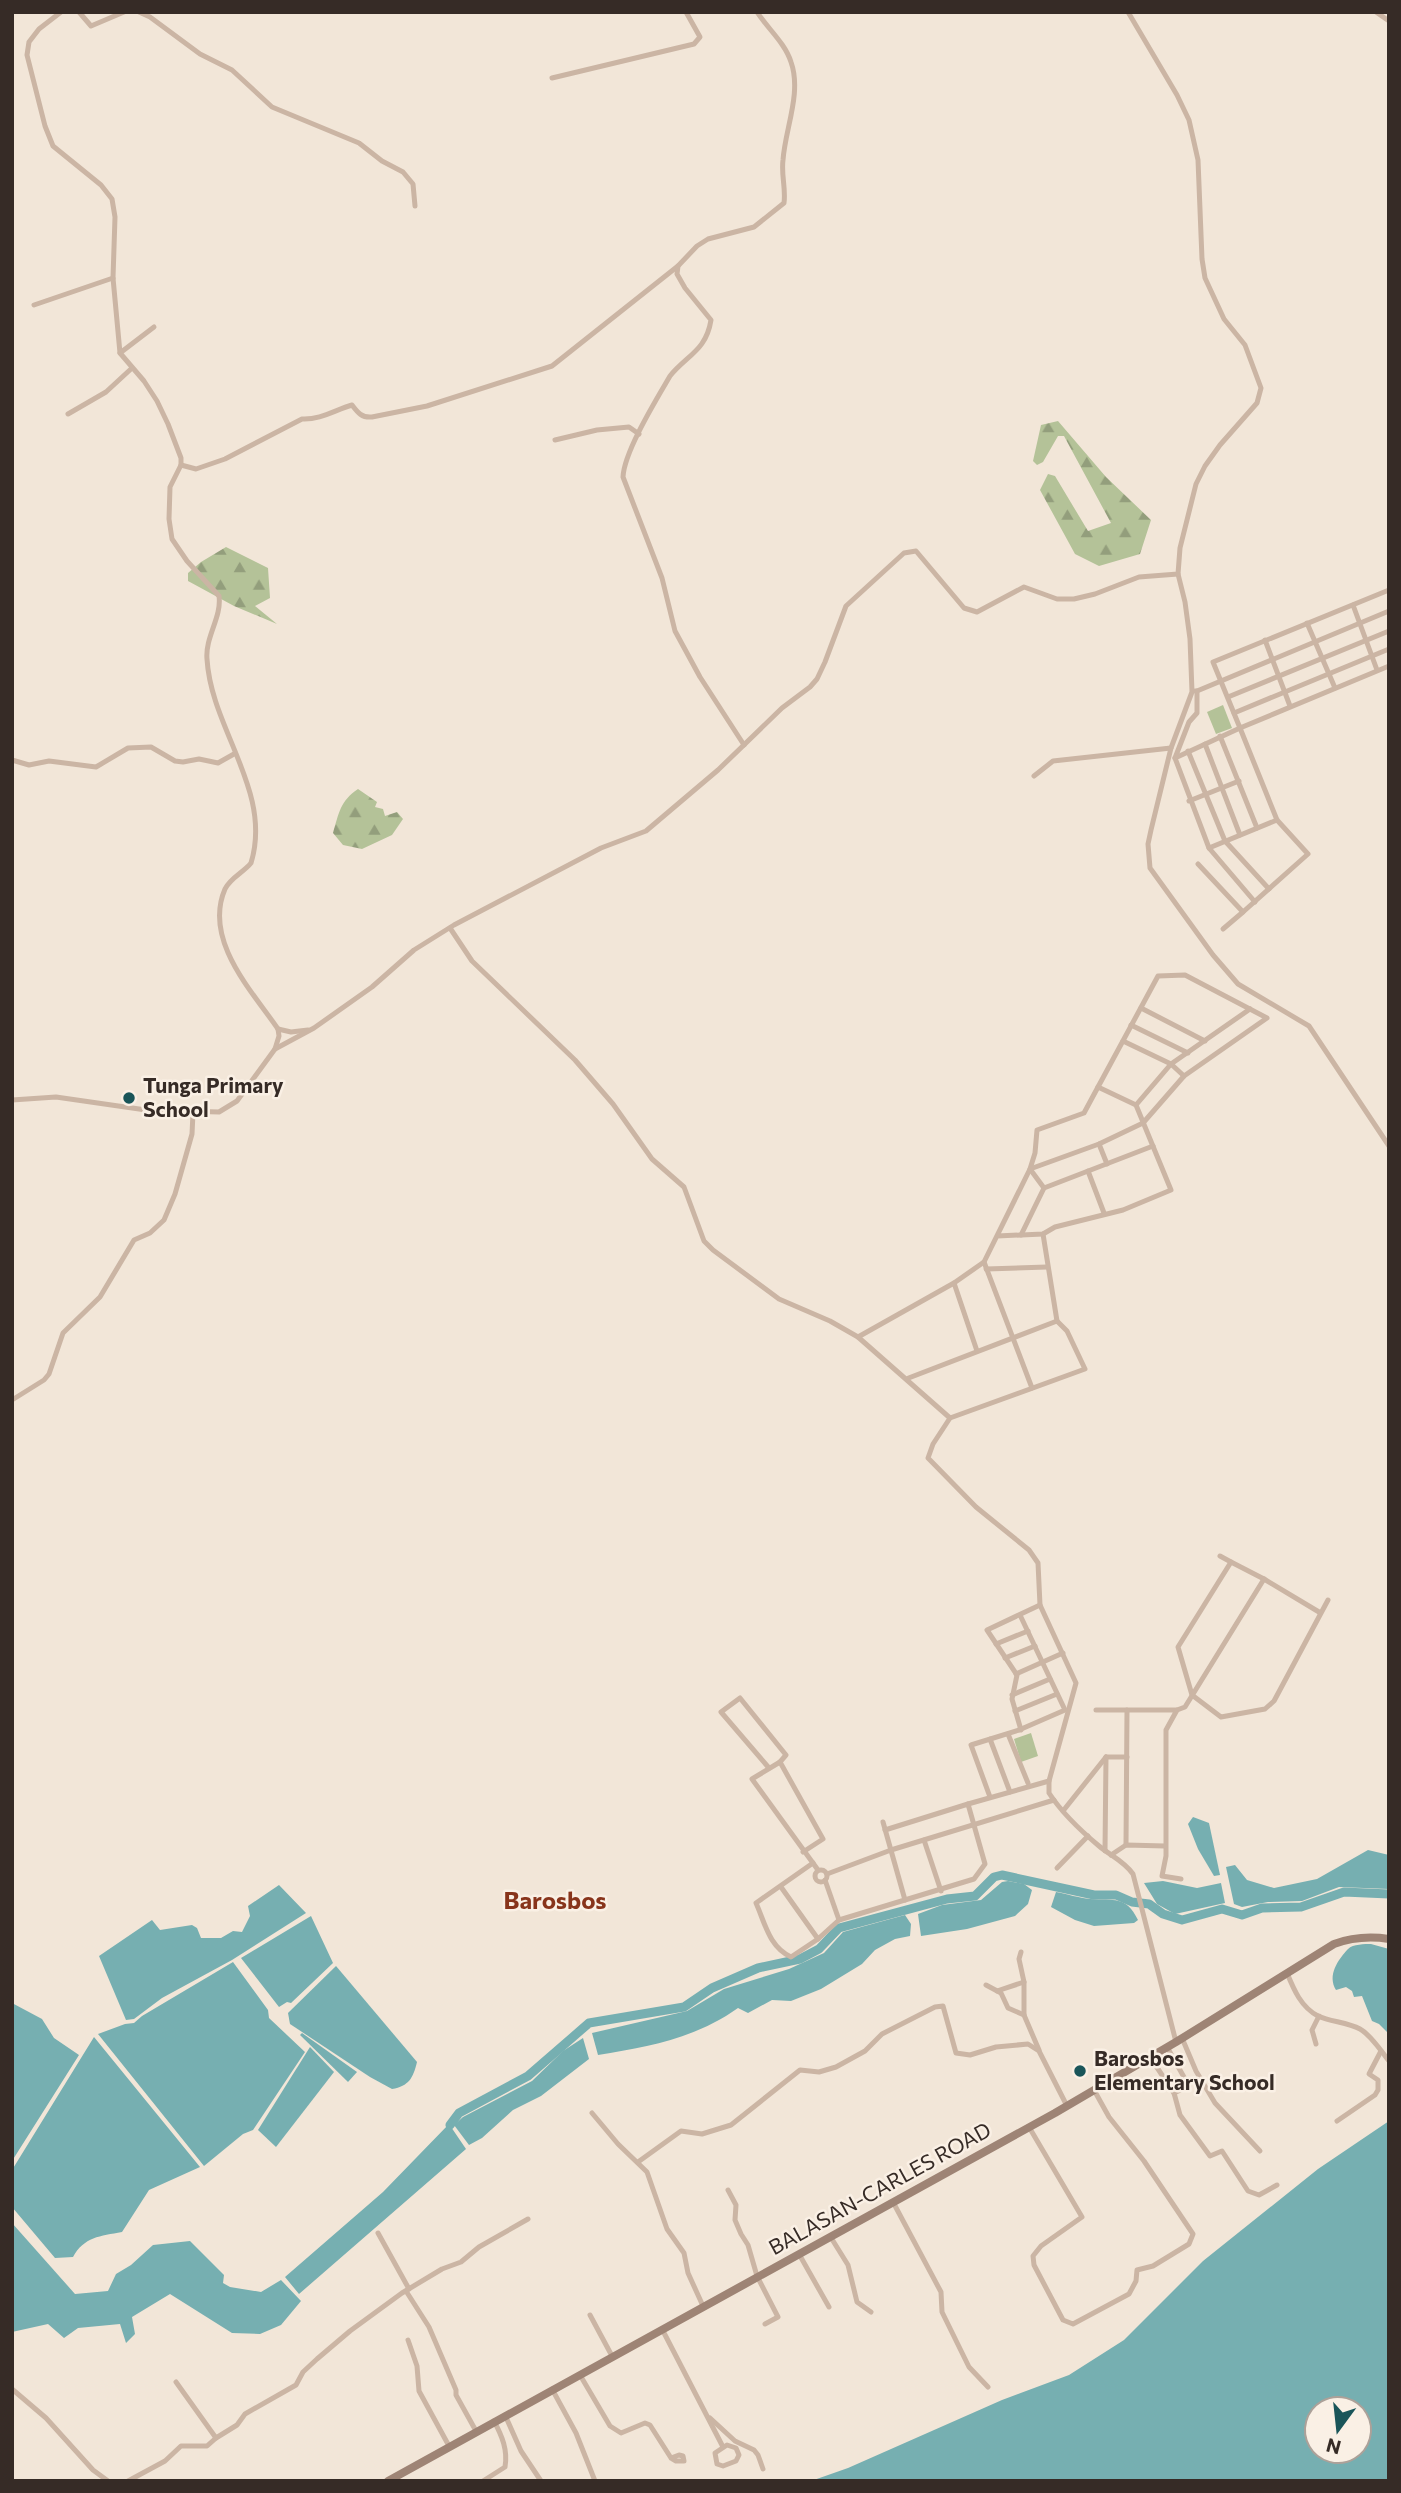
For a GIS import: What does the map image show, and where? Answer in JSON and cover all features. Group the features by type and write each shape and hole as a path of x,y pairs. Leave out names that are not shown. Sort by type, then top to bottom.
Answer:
{"main road":[{"name":"BALASAN-CARLES ROAD","path":"388,2481 1067,2106 1334,1944 1369,1936 1389,1939"}],"street":[{"path":"12,1100 56,1097 120,1108 219,1112 237,1101 275,1049 279,1036 278,1029 246,984 227,949 221,929 220,914 224,890 228,883 251,863 254,850 253,798 216,704 207,659 219,596 177,549 170,530 170,488 181,465 168,424 157,401 120,353 113,278 115,217 112,200 101,185 53,146 45,126 27,55 29,42 38,29 61,12"},
{"path":"79,12 91,26 124,12"},
{"path":"139,12 200,54 232,70 272,107 359,144 403,172 413,184 415,206"},
{"path":"552,78 694,44 700,37 686,12"},
{"path":"181,465 196,469 225,459 302,419 315,420 333,410 352,405 359,414 366,418 372,417 426,406 552,366 677,266 697,246 708,239 754,227 784,204 786,192 783,160 793,102 792,63 757,12"},
{"path":"1128,12 1189,120 1198,160 1205,278 1224,319 1245,345 1261,388 1257,403 1205,466 1196,484 1182,541 1178,574 1187,614 1197,713 1189,722 1175,758 1209,848 1255,902"},
{"path":"1376,12 1389,22"},
{"path":"677,266 677,274 685,288 711,320 709,331 703,344 670,376 623,465 623,477 662,578 675,631 700,677 744,745"},
{"path":"34,305 113,278"},
{"path":"120,353 153,327"},
{"path":"68,414 106,392 132,368"},
{"path":"555,440 597,430 629,427 639,434"},
{"path":"275,1049 314,1028 381,980 414,950 450,928 601,848 646,831 782,708 810,687 817,679 846,607 904,553 916,551 964,608 977,612 1024,587 1057,599 1074,599 1096,594 1139,577 1178,574"},
{"path":"1223,929 1307,854 1278,820 1213,662 1389,590"},
{"path":"1353,604 1377,670"},
{"path":"1194,691 1222,682 1389,611"},
{"path":"1307,623 1335,688"},
{"path":"1228,697 1389,631"},
{"path":"1265,640 1290,706"},
{"path":"1234,713 1389,649"},
{"path":"1175,758 1220,736 1389,666"},
{"path":"1194,691 1171,748 1148,844 1150,867 1213,956 1238,984 1310,1026 1389,1146"},
{"path":"1220,736 1257,828"},
{"path":"1205,744 1240,835"},
{"path":"12,760 29,765 49,761 96,766 128,748 151,747 183,762 199,759 218,763 234,754"},
{"path":"1034,776 1053,761 1171,748"},
{"path":"1188,751 1225,841 1269,889"},
{"path":"1189,801 1238,781"},
{"path":"1209,848 1278,820"},
{"path":"1198,864 1243,912"},
{"path":"450,928 472,961 575,1060 613,1104 652,1158 684,1187 704,1241 779,1299 830,1321 858,1337 950,1418"},
{"path":"858,1337 954,1283 984,1262 1030,1169 1037,1130 1084,1113 1158,975 1185,975 1267,1018"},
{"path":"1141,1008 1205,1041"},
{"path":"1136,1105 1171,1065 1250,1009"},
{"path":"1030,1169 1099,1144 1143,1123 1184,1076 1279,1009"},
{"path":"1131,1025 1188,1053"},
{"path":"278,1029 298,1032 314,1028"},
{"path":"1123,1041 1171,1065 1184,1076"},
{"path":"997,1236 1043,1234 1055,1227 1123,1210 1171,1190 1136,1105 1098,1087"},
{"path":"12,1399 44,1380 49,1374 63,1333 100,1297 134,1240 149,1233 164,1220 192,1134 193,1113"},
{"path":"1099,1144 1107,1164"},
{"path":"1021,1235 1044,1188 1153,1146"},
{"path":"1030,1169 1044,1188"},
{"path":"1088,1171 1104,1213"},
{"path":"1043,1234 1057,1321 1068,1331 1085,1369 950,1418 933,1444 928,1458 976,1507 1029,1550 1038,1563 1041,1605 1076,1683 1049,1781 1049,1793 1088,1836 1126,1864 1133,1874 1179,2040 1215,2102 1260,2151"},
{"path":"984,1262 1032,1388"},
{"path":"986,1269 1047,1267"},
{"path":"954,1283 978,1351"},
{"path":"906,1379 1057,1321"},
{"path":"1220,1556 1264,1578 1319,1612"},
{"path":"1231,1562 1178,1647 1192,1695 1221,1717 1265,1709 1274,1701 1319,1612 1328,1600"},
{"path":"1096,1710 1177,1710 1185,1707 1264,1578"},
{"path":"1021,1730 1012,1695 1016,1674 987,1630 1041,1605"},
{"path":"990,1797 971,1745 1021,1730 1065,1710 1020,1615"},
{"path":"996,1644 1028,1631"},
{"path":"1005,1658 1035,1646"},
{"path":"1016,1674 1063,1653"},
{"path":"1012,1695 1050,1679"},
{"path":"1016,1711 1057,1694"},
{"path":"769,1768 721,1712 740,1698 786,1755 780,1762 752,1779 803,1852 818,1870 824,1871 839,1920"},
{"path":"1126,1845 1127,1710"},
{"path":"1177,1710 1166,1730 1166,1856 1162,1876 1181,1879"},
{"path":"1008,1734 1028,1783"},
{"path":"990,1739 1010,1792"},
{"path":"1106,1757 1127,1757"},
{"path":"1063,1811 1106,1757"},
{"path":"1106,1757 1108,1853"},
{"path":"780,1762 823,1839 803,1852"},
{"path":"885,1830 1049,1781"},
{"path":"818,1870 815,1875 820,1881 891,1850 1054,1800"},
{"path":"813,1863 757,1903 773,1944 781,1953 791,1957 818,1939 839,1920 974,1879 985,1864 968,1804"},
{"path":"883,1822 905,1900"},
{"path":"1057,1868 1088,1836"},
{"path":"924,1840 941,1891"},
{"path":"1108,1853 1126,1845 1165,1846"},
{"path":"781,1887 818,1939"},
{"path":"1021,1952 1024,2015 1067,2106"},
{"path":"1287,1973 1295,1994 1319,2016 1359,2028 1389,2061"},
{"path":"997,1991 1024,1982"},
{"path":"986,1985 1001,1993 1008,2008 1024,2015"},
{"path":"638,2162 681,2131 702,2134 731,2125 800,2070 819,2072 835,2067 865,2051 882,2034 935,2007 943,2006 956,2053 970,2055 996,2047 1028,2044 1039,2051"},
{"path":"1316,2044 1312,2030 1319,2016"},
{"path":"1167,2047 1189,2086 1174,2093"},
{"path":"1337,2121 1378,2091 1378,2081 1369,2074 1381,2051"},
{"path":"1150,2057 1174,2093 1180,2115 1210,2156 1222,2151 1248,2191 1259,2195 1277,2185"},
{"path":"1029,2127 1082,2217 1041,2246 1033,2256 1034,2265 1063,2320 1073,2324 1129,2294 1136,2281 1137,2270 1153,2266 1193,2239 1193,2234 1144,2161 1110,2117 1094,2090"},
{"path":"592,2113 618,2144 647,2172 667,2229 684,2253 688,2273 703,2306"},
{"path":"728,2190 736,2205 735,2220 778,2317 765,2324"},
{"path":"892,2202 941,2292 942,2312 969,2367 988,2387"},
{"path":"128,2481 165,2460 181,2446 207,2446 237,2426 245,2414 296,2385 303,2372 350,2331 408,2290 442,2269 461,2262 479,2247 527,2219"},
{"path":"377,2234 429,2327 456,2395 475,2431"},
{"path":"830,2236 848,2265 857,2302 872,2312"},
{"path":"799,2254 829,2307"},
{"path":"590,2315 612,2356"},
{"path":"662,2329 723,2447"},
{"path":"408,2340 417,2366 419,2391 449,2446"},
{"path":"580,2375 610,2426 621,2433 645,2423 650,2426 671,2458"},
{"path":"176,2382 216,2438"},
{"path":"12,2389 46,2418 93,2470 108,2481"},
{"path":"552,2389 576,2433 595,2481"},
{"path":"705,2413 734,2441 754,2450 762,2469"},
{"path":"505,2415 521,2451 541,2481"},
{"path":"483,2481 505,2467 507,2459 506,2448 494,2421"},
{"path":"732,2445 736,2448 736,2461 723,2466 717,2464 715,2453 723,2447 732,2445"}],"green space":[{"path":"1058,421 1106,477 1151,520 1140,554 1099,566 1075,554 1040,490 1048,474 1055,476 1088,531 1111,523 1064,436 1058,436 1043,462 1037,465 1033,461 1041,425"},
{"path":"226,547 268,568 270,598 255,606 277,624 234,606 188,581 188,573"},
{"path":"1223,705 1232,728 1216,734 1207,712"},
{"path":"358,789 377,802 375,807 383,809 385,816 397,812 403,819 392,835 362,849 343,845 333,833 344,803"},
{"path":"1031,1733 1038,1756 1021,1762 1014,1739"}],"water":[{"path":"1193,1817 1209,1823 1220,1875 1214,1876 1198,1849 1188,1824"},
{"path":"1368,1850 1389,1855 1389,1889 1339,1887 1302,1901 1268,1902 1242,1907 1234,1904 1226,1867 1235,1865 1247,1880 1274,1888 1317,1879"},
{"path":"1163,1881 1197,1888 1221,1883 1225,1903 1175,1914 1157,1904 1144,1883"},
{"path":"1002,1882 1024,1884 1032,1890 1028,1904 1015,1916 967,1929 921,1936 918,1914 942,1905 981,1900"},
{"path":"279,1885 306,1913 232,1960 162,1998 134,2019 126,2020 99,1956 152,1920 160,1930 192,1925 197,1928 201,1938 221,1938 233,1931 242,1932 250,1916 248,1906"},
{"path":"1056,1892 1119,1901 1129,1906 1138,1920 1134,1923 1094,1926 1075,1920 1051,1907"},
{"path":"905,1915 911,1924 910,1936 895,1939 875,1950 862,1964 821,1989 791,2001 772,2000 748,2013 738,2008 705,2027 671,2040 598,2055 592,2033 687,2011 724,1989 789,1969 824,1953 843,1932"},
{"path":"311,1916 333,1963 291,2003 287,2002 279,2007 241,1958"},
{"path":"1371,1944 1389,1949 1387,2032 1372,2021 1362,1996 1354,1997 1352,1991 1346,1987 1336,1990 1333,1979 1335,1968 1350,1947"},
{"path":"233,1962 268,2010 269,2018 305,2052 253,2130 243,2134 204,2166 98,2034 134,2023"},
{"path":"336,1966 417,2062 412,2077 403,2086 392,2089 370,2077 290,2024 288,2013"},
{"path":"12,2003 42,2019 54,2038 79,2055 12,2161"},
{"path":"302,2033 357,2072 348,2082 300,2035"},
{"path":"94,2037 200,2167 149,2190 122,2232 88,2241 73,2257 55,2258 12,2207 12,2170"},
{"path":"583,2038 589,2059 541,2096 513,2110 482,2138 469,2145 454,2125 463,2117 532,2081 563,2051"},
{"path":"310,2047 334,2072 276,2147 258,2130"},
{"path":"1389,2121 1389,2481 811,2481 848,2468 1002,2400 1069,2375 1124,2340 1203,2261 1318,2169"},
{"path":"449,2124 466,2149 299,2294 285,2277 383,2192"},
{"path":"12,2223 75,2294 108,2291 116,2274 131,2265 153,2245 190,2241 224,2275 223,2283 230,2287 261,2292 281,2280 301,2301 281,2325 260,2334 232,2333 170,2294 132,2317 135,2334 126,2343 120,2324 78,2328 64,2338 48,2324 12,2332"}],"waterway":[{"path":"450,2125 459,2113 528,2076 589,2023 684,2007 712,1988 758,1968 800,1959 819,1949 839,1928 947,1899 975,1896 994,1877 1002,1875 1094,1895 1116,1895 1132,1902 1149,1904 1163,1914 1182,1920 1222,1909 1242,1915 1262,1908 1301,1907 1344,1892 1389,1894"}],"place":[{"name":"Tunga Primary School","path":"129,1098"},
{"name":"Barosbos Elementary School","path":"1080,2071"}],"district":[{"name":"Barosbos","path":"555,1901"}]}
